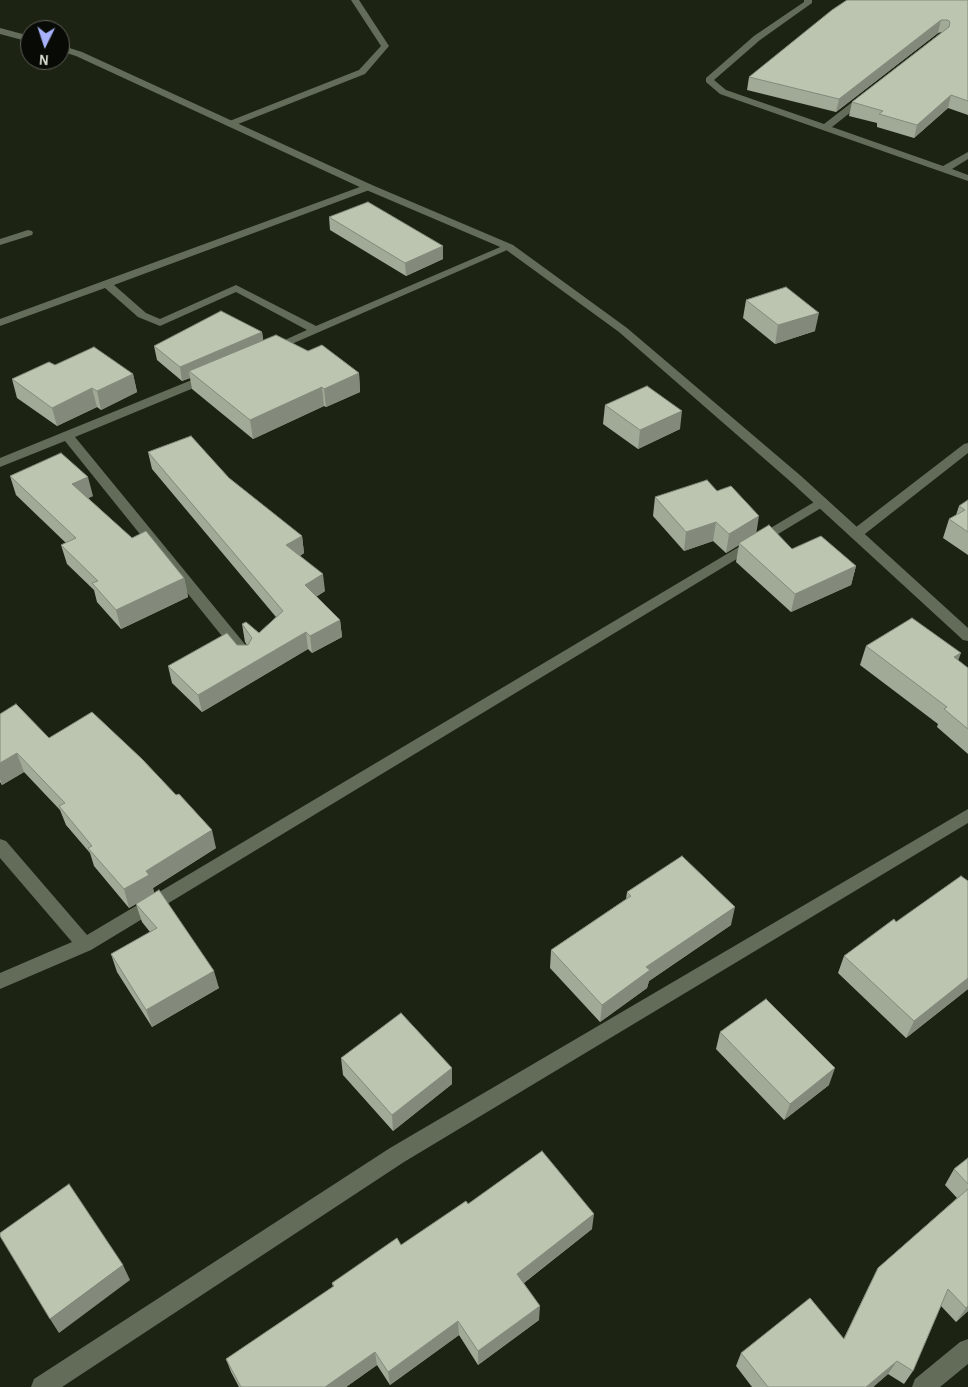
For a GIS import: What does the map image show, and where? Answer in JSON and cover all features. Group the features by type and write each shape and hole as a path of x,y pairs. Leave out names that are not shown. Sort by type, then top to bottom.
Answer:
{"street":[{"path":"230,124 362,72 385,46 355,0"},
{"path":"808,0 808,3 757,38 709,80 722,92 968,178"},
{"path":"0,32 20,37"},
{"path":"70,51 368,187 509,247 623,330 821,502 968,636"},
{"path":"826,127 873,91"},
{"path":"945,169 968,155"},
{"path":"0,322 368,187"},
{"path":"0,242 28,233"},
{"path":"262,354 509,247"},
{"path":"107,284 142,315 160,323 236,288 316,331"},
{"path":"0,463 218,373"},
{"path":"68,436 246,656"},
{"path":"856,534 968,447"},
{"path":"0,981 84,945 821,502"},
{"path":"42,1387 397,1156 968,815"},
{"path":"0,846 84,945"},
{"path":"923,1387 968,1350"}],"building":[{"path":"847,0 968,0 968,101 951,95 917,125 879,114 883,111 852,102 949,27 950,22 948,20 941,20 839,99 749,77"},
{"path":"368,202 443,246 405,263 329,217"},
{"path":"786,287 819,313 778,325 746,300"},
{"path":"221,311 262,332 180,367 154,346"},
{"path":"276,335 308,351 322,345 359,373 324,389 322,387 250,420 189,371"},
{"path":"94,347 133,374 97,391 92,388 52,408 12,379 49,362 55,365"},
{"path":"647,386 682,411 640,430 605,405"},
{"path":"191,436 229,478 302,536 286,545 323,574 305,585 340,620 310,636 306,632 198,695 168,666 227,633 237,645 248,645 252,638 242,624 246,622 259,633 283,611 148,452"},
{"path":"61,453 88,477 72,484 132,538 146,531 184,578 116,610 92,583 98,581 61,545 76,538 10,476"},
{"path":"707,480 717,491 731,486 759,516 729,534 716,522 686,532 655,497"},
{"path":"968,500 968,532 949,519 965,510 959,506"},
{"path":"769,525 792,549 821,536 856,566 795,594 739,543"},
{"path":"912,618 961,653 954,657 968,668 968,729 944,709 947,707 866,646"},
{"path":"16,704 49,738 92,712 142,759 176,795 179,794 212,830 146,871 149,875 124,889 88,848 92,846 59,806 65,803 17,753 0,763 0,714"},
{"path":"682,856 735,907 646,967 650,970 602,1005 551,950 631,896 627,892"},
{"path":"961,876 968,881 968,978 914,1021 844,956 894,919 896,922"},
{"path":"159,890 214,971 146,1010 111,954 157,928 136,904"},
{"path":"766,999 835,1068 790,1104 720,1032"},
{"path":"401,1013 452,1068 392,1115 341,1058"},
{"path":"542,1151 594,1214 517,1274 540,1306 478,1351 458,1321 388,1372 375,1352 325,1387 241,1387 226,1359 334,1286 332,1283 397,1238 401,1245 466,1201 468,1204"},
{"path":"968,1158 968,1184 954,1169"},
{"path":"69,1184 123,1265 50,1319 0,1236 0,1233"},
{"path":"968,1189 968,1306 966,1308 948,1289 913,1371 897,1361 866,1387 768,1387 741,1353 810,1298 844,1339 878,1268"}]}
